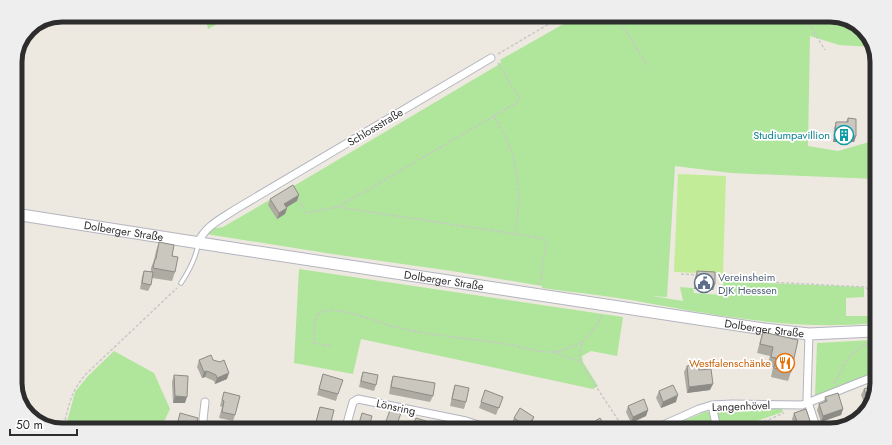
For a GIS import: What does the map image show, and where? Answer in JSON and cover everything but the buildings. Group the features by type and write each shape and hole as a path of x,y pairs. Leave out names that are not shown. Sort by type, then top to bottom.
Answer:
{"main road":[{"name":"Dolberger Straße","path":"22,215 757,328 809,334 870,331"}],"street":[{"name":"Schlossstraße","path":"198,243 201,235 206,229 236,210 493,57"},
{"path":"809,334 808,403 815,423"},
{"name":"Langenhövel","path":"668,423 712,405 802,405 870,377"},
{"name":"Lönsring","path":"347,423 353,402 358,399 472,423"},
{"path":"204,423 205,402"},
{"path":"712,405 716,423"}],"lane":[{"path":"181,283 197,254 198,243"}],"path":[{"path":"338,207 519,101 520,99 493,57 552,22"},
{"path":"620,22 644,60 645,67"},
{"path":"807,22 825,50"},
{"path":"494,116 507,140 518,177 519,201 515,234"},
{"path":"295,194 306,212 338,207 542,238 546,243 538,295"},
{"path":"681,274 704,275"},
{"path":"712,275 726,276 730,280 864,286 870,290"},
{"path":"64,423 70,399 76,386 86,374 181,283"},
{"path":"602,305 599,321 582,342 580,362 620,423"},
{"path":"331,346 314,343 316,320 318,315 322,312 330,311 356,315 412,331 554,352 580,362"},
{"path":"554,352 582,342"},
{"path":"830,386 853,354 866,344 870,345"},
{"path":"757,423 787,412"}],"green space":[{"path":"206,22 221,22 208,29"},
{"path":"567,22 830,22 848,26 860,36 867,47 839,45 810,36 808,146 838,151 870,142 870,179 731,173 675,166 667,297 652,296 683,301 680,287 693,288 694,293 722,295 723,281 861,287 864,288 864,297 846,298 846,316 870,316 870,323 817,325 760,321 702,313 621,298 542,288 542,286 452,271 206,234 210,229 223,227 287,190 498,65 501,62 500,60"},
{"path":"678,174 726,176 723,274 674,272"},
{"path":"299,269 623,317 617,356 591,351 582,356 583,362 598,386 593,389 361,339 353,374 294,363"},
{"path":"870,340 870,375 815,397 817,343"},
{"path":"114,351 154,373 170,409 163,423 67,422 75,392 88,376"},
{"path":"782,409 783,412 750,423 678,423 705,412 721,410"}],"place":[{"name":"Studiumpavillion","path":"844,135"},
{"name":"Vereinsheim DJK Heessen","path":"704,283"},
{"name":"Westfalenschänke","path":"785,363"}]}
